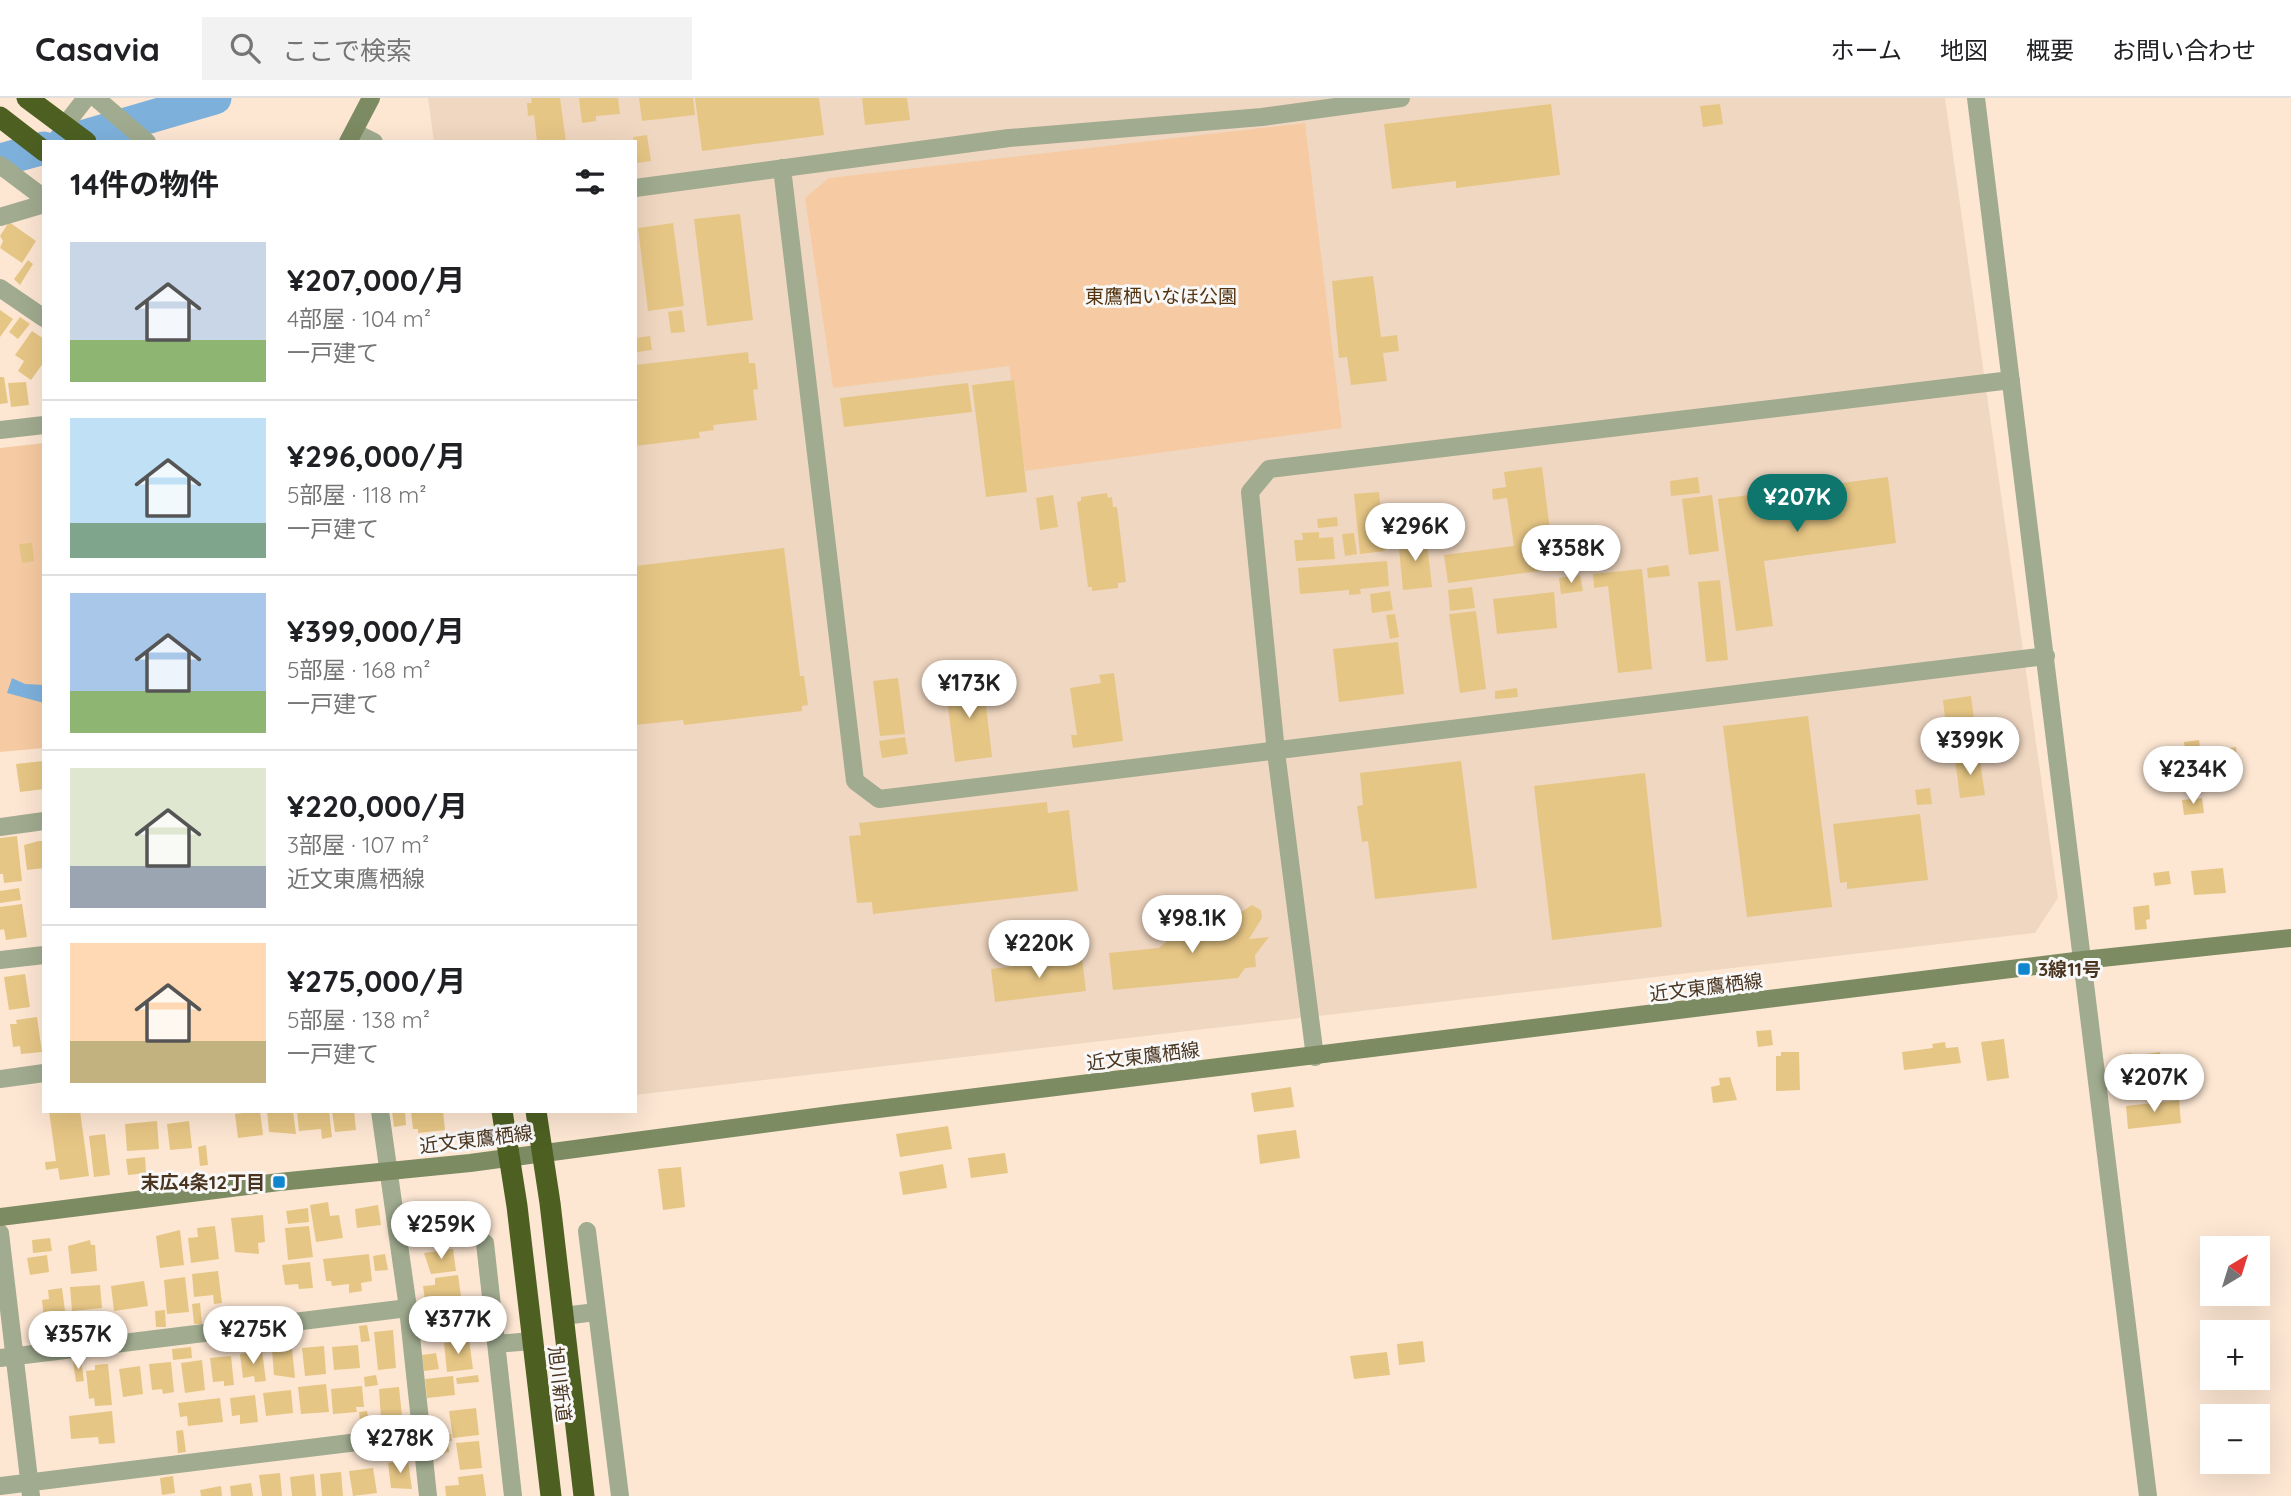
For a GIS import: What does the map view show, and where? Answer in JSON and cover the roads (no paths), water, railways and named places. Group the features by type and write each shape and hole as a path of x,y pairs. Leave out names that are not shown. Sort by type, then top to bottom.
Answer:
{"highway":[{"path":"27,98 79,108 86,140"},
{"path":"6,122 42,149"},
{"name":"旭川新道","path":"502,1113 551,1496"},
{"name":"旭川新道","path":"536,1113 584,1496"}],"street":[{"path":"351,137 370,98"},
{"path":"637,188 1009,138 1262,117 1401,98"},
{"path":"1976,98 2148,1496"},
{"path":"79,108 143,140"},
{"path":"0,164 41,198 0,217"},
{"path":"782,168 855,781 879,799 2046,656"},
{"path":"0,288 42,317"},
{"path":"1315,1057 1276,752 1250,492 1269,469 2011,380"},
{"path":"0,430 42,425"},
{"path":"0,827 42,821"},
{"name":"近文東鷹栖線","path":"0,1217 510,1157 2083,960 2291,938"},
{"path":"0,960 42,955"},
{"path":"0,1079 42,1073"},
{"path":"380,1113 408,1308 428,1496"},
{"path":"587,1231 620,1496"},
{"path":"0,1233 7,1357 30,1490"},
{"path":"485,1242 513,1496"},
{"path":"7,1357 408,1308"},
{"path":"563,1316 596,1312"},
{"path":"496,1343 532,1341"},
{"path":"0,1486 30,1490 423,1434"}],"water":[{"path":"12,678 25,684 42,685 42,702 7,693"}],"waterway":[{"path":"71,140 215,98"},
{"path":"0,160 42,149"}],"place":[{"name":"3線11号","path":"2024,969"},
{"name":"末広4条12丁目","path":"279,1182"}],"park label":[{"name":"東鷹栖いなほ公園","path":"1161,296"}]}
